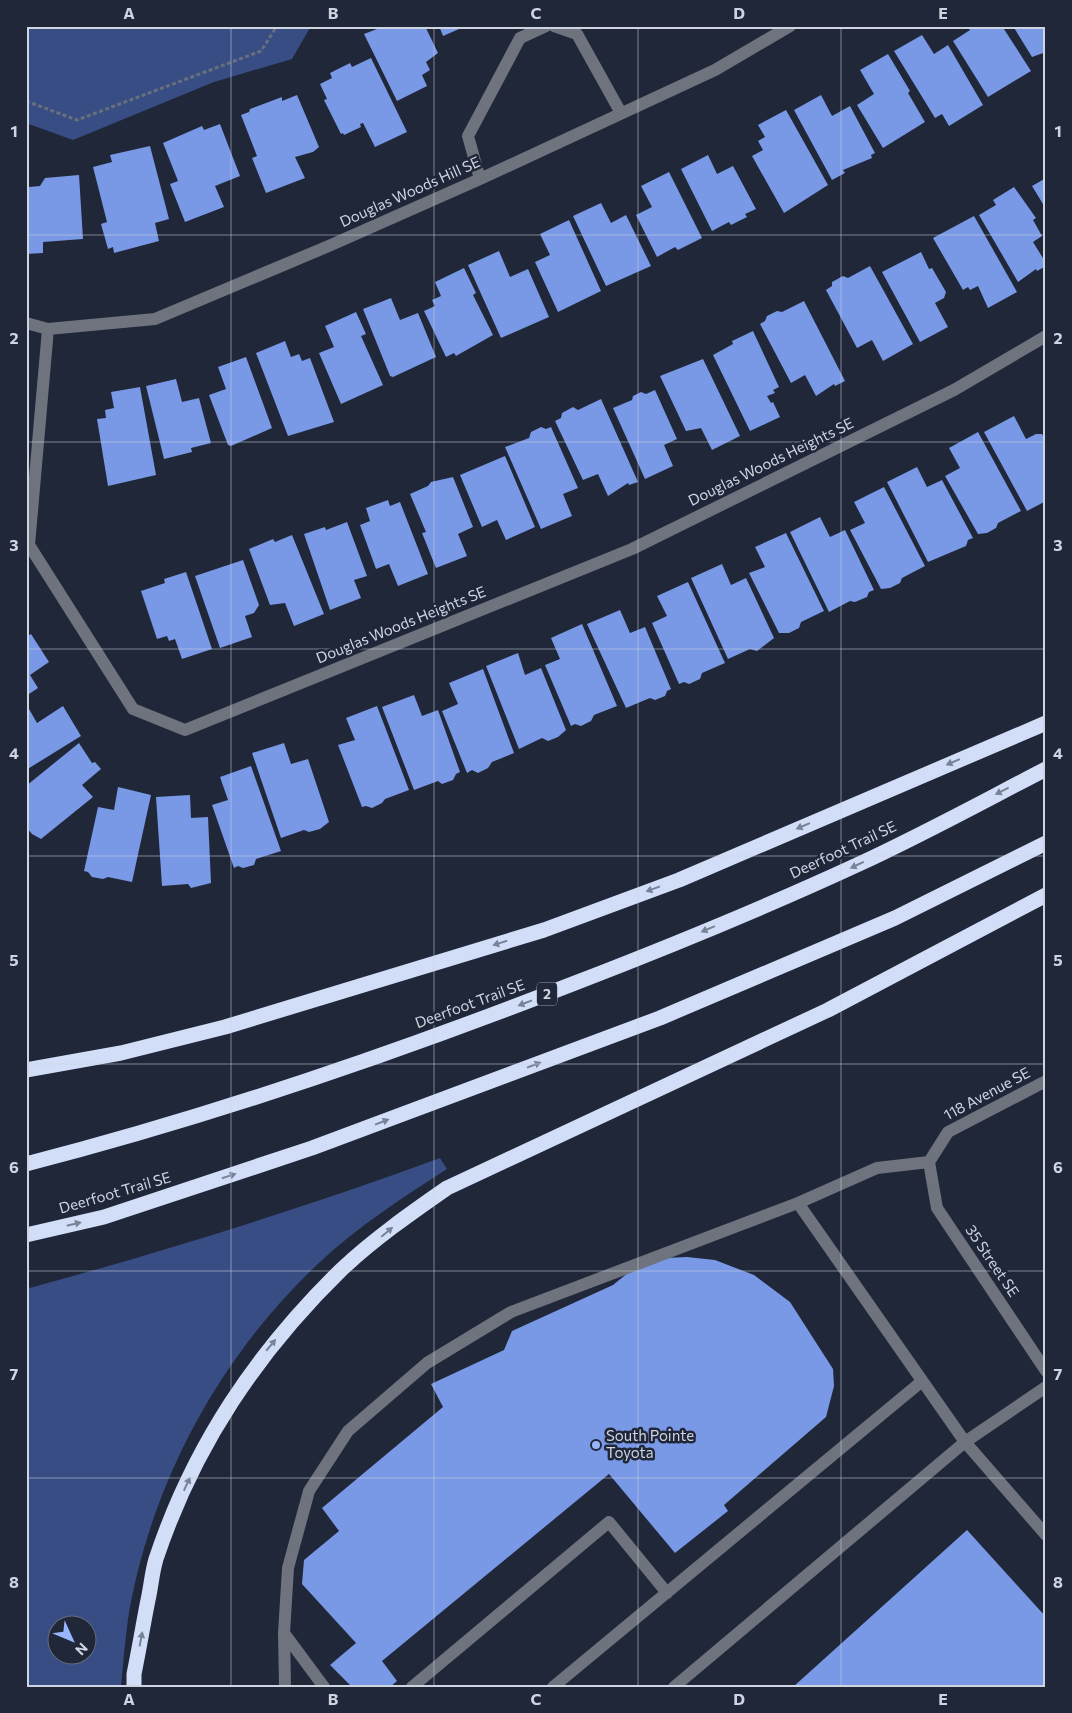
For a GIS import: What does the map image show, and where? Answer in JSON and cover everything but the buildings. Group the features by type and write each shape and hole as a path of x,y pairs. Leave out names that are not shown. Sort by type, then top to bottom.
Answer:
{"highway":[{"path":"26,1070 121,1053 225,1027 544,930 679,880 1046,723"},
{"name":"Deerfoot Trail SE","path":"26,1164 106,1143 289,1086 498,1013 638,958 861,863 1046,769"},
{"name":"Deerfoot Trail SE","path":"26,1235 104,1217 312,1148 660,1018 895,918 1046,843"},
{"path":"134,1687 134,1674 155,1561 174,1509 204,1447 231,1399 269,1347 343,1268 399,1222 447,1188 828,1010 1046,895"}],"street":[{"path":"480,179 468,136 520,38 546,26"},
{"path":"554,26 577,34 621,113"},
{"name":"Douglas Woods Hill SE","path":"26,323 48,329 155,318 332,245 480,179 715,70 790,26"},
{"name":"Douglas Woods Heights SE","path":"48,329 29,545 133,709 185,730 632,549 954,390 1046,336"},
{"name":"118 Avenue SE","path":"930,1162 948,1132 1046,1081"},
{"path":"285,1687 284,1633 288,1568 309,1491 348,1431 427,1363 511,1312 798,1203 877,1168 930,1162"},
{"name":"35 Street SE","path":"930,1162 937,1208 1046,1371"},
{"path":"798,1203 964,1442 1046,1535"},
{"path":"553,1687 921,1382"},
{"path":"674,1687 964,1442 1046,1387"},
{"path":"412,1687 609,1522 667,1594"},
{"path":"284,1633 324,1687"}],"path":[{"path":"26,101 76,120 261,51 277,26"}],"shaded area":[{"path":"26,26 311,26 292,59 214,82 73,140 26,123"},
{"path":"440,1158 447,1169 364,1225 319,1263 283,1300 250,1339 220,1381 194,1426 172,1472 153,1520 138,1569 128,1619 121,1687 26,1687 26,1289 131,1260 338,1194"}],"place":[{"name":"South Pointe Toyota","path":"596,1445"}]}
